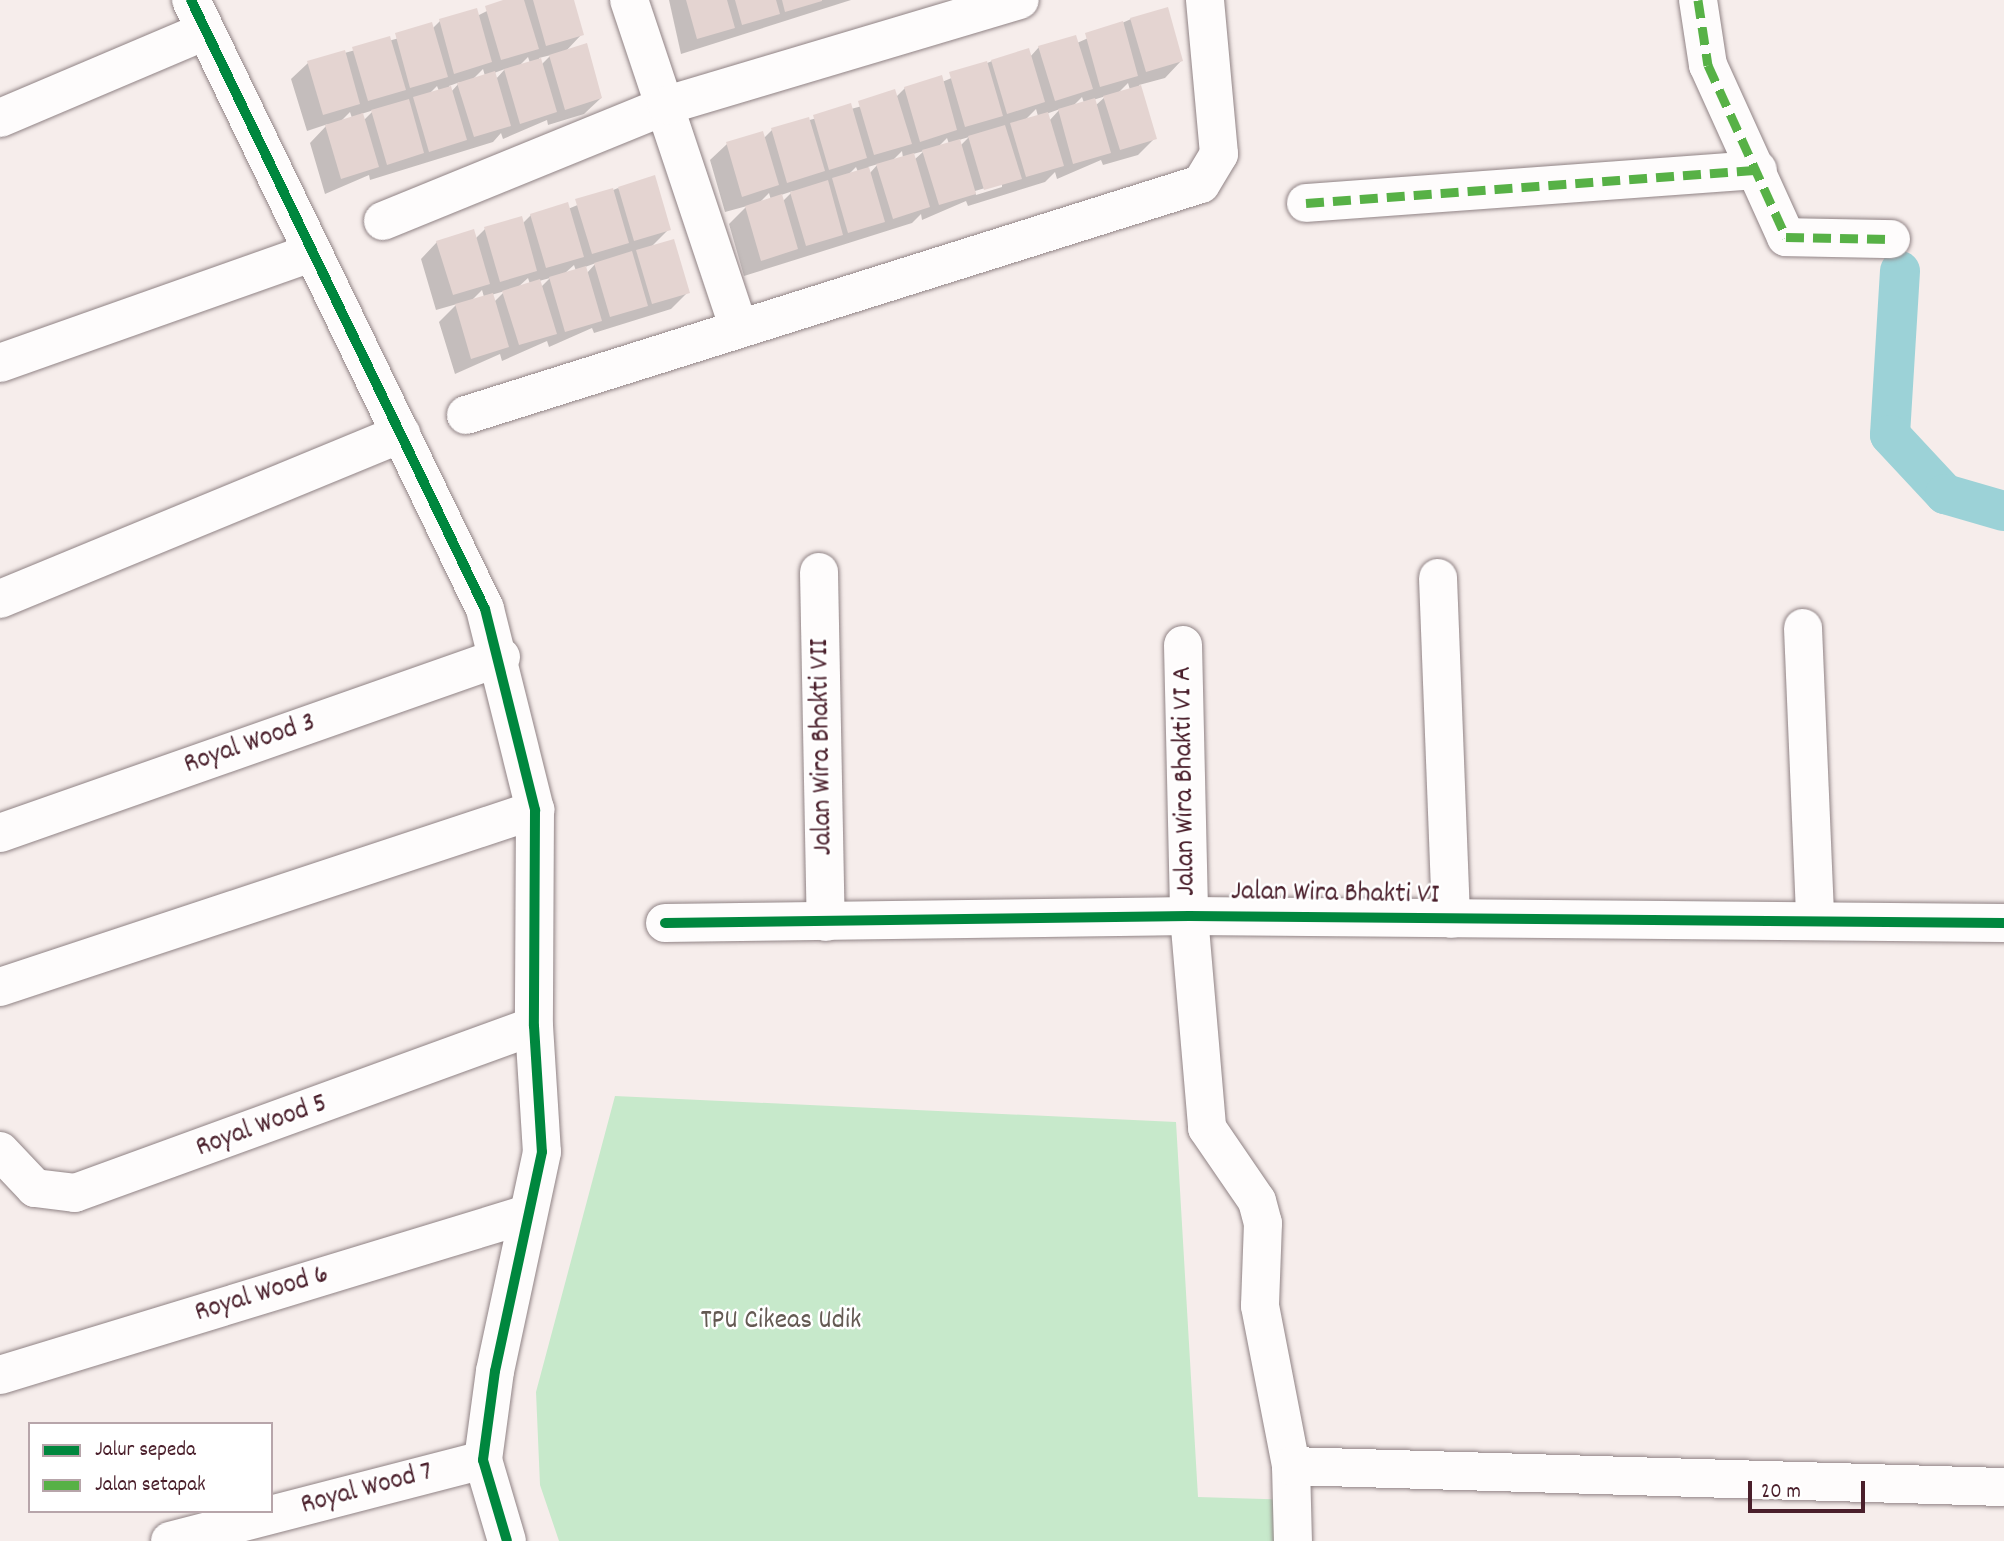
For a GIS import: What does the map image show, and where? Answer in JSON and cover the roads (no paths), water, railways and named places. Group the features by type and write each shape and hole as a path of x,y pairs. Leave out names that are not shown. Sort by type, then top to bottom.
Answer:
{"street":[{"path":"629,0 667,105 739,328"},
{"path":"383,221 667,105 1020,0"},
{"path":"466,415 1201,184 1219,154 1205,0"},
{"path":"1698,0 1709,65 1786,237 1891,239"},
{"path":"0,118 198,15 310,253 457,545 501,657 535,810 534,1026 542,1152 524,1215 483,1460 507,1541"},
{"path":"1306,203 1758,170"},
{"path":"0,363 310,253"},
{"path":"0,599 401,434"},
{"name":"Jalan Wira Bhakti VII","path":"819,572 826,922"},
{"path":"1437,579 1451,919"},
{"path":"1803,628 1815,918"},
{"name":"Jalan Wira Bhakti VI A","path":"1183,645 1189,916 1207,1128 1257,1201 1264,1223 1261,1306 1291,1466 1293,1541"},
{"name":"Royal Wood 3","path":"0,833 501,657"},
{"path":"0,986 535,810"},
{"name":"Jalan Wira Bhakti VI","path":"665,923 1189,916 1451,919 1815,918 2004,923"},
{"name":"Royal Wood 5","path":"0,1151 35,1188 75,1193 534,1026"},
{"name":"Royal Wood 6","path":"0,1375 524,1215"},
{"name":"Royal Wood 7","path":"170,1541 483,1460"},
{"path":"1291,1466 2004,1487"}],"waterway":[{"path":"1900,271 1890,435 1945,494 2004,511"}],"park label":[{"name":"TPU Cikeas Udik","path":"781,1322"}]}
